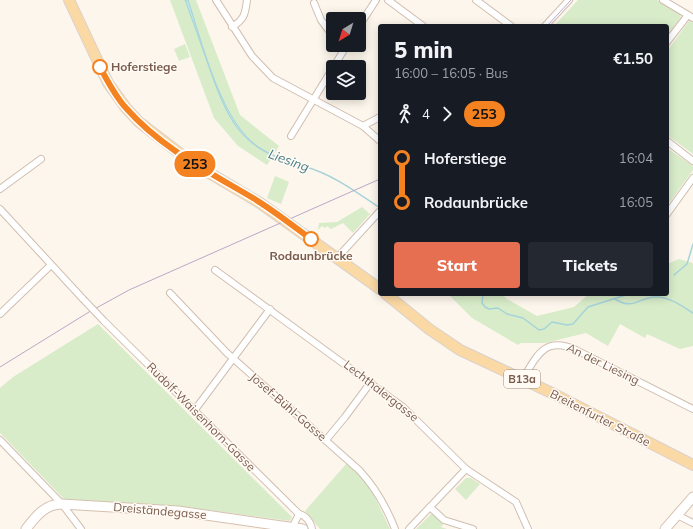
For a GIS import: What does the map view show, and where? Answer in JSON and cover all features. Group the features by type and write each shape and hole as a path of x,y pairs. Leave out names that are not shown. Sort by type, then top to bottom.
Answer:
{"main road":[{"path":"69,0 108,83 126,108 139,122 191,162 254,199 378,288"},
{"name":"Breitenfurter Straße","path":"389,296 452,345 486,363 523,379 693,465"}],"street":[{"path":"216,0 252,56 273,78 363,126 378,139"},
{"path":"232,27 241,22 245,15 247,0"},
{"path":"366,15 376,0"},
{"path":"388,0 420,24"},
{"path":"476,0 508,24"},
{"path":"547,24 568,0"},
{"path":"663,0 690,16 669,40"},
{"path":"314,3 321,20 326,27"},
{"path":"290,136 340,52"},
{"path":"363,126 378,118"},
{"path":"669,142 693,160"},
{"path":"0,190 41,159"},
{"path":"669,211 693,178"},
{"path":"0,209 50,265 0,314"},
{"path":"337,258 378,213"},
{"name":"Rudolf-Waisenhorn-Gasse","path":"50,265 104,321 298,514 303,515 311,524 312,529"},
{"name":"Lechthalergasse","path":"215,270 371,382 418,420 466,469 516,502 528,529"},
{"name":"Josef-Bühl-Gasse","path":"170,293 233,359 326,440 372,484 385,504 395,529"},
{"path":"194,411 270,309"},
{"name":"An der Liesing","path":"523,379 542,350 560,344 576,350 693,409"},
{"path":"326,440 371,382"},
{"path":"0,440 62,504 81,529"},
{"path":"409,529 466,469"},
{"path":"665,529 693,497"},
{"name":"Dreiständegasse","path":"26,529 40,512 55,504 178,511 293,526 303,529"},
{"path":"430,507 444,520 473,529"},
{"path":"293,526 298,514"},
{"path":"677,515 693,523"}],"green space":[{"path":"170,0 196,0 240,115 279,146 267,165 238,146 214,118"},
{"path":"578,0 657,0 680,14 681,17 669,33 669,24 556,24"},
{"path":"689,21 693,22 693,154 669,136 669,48"},
{"path":"185,44 190,57 179,61 174,49"},
{"path":"669,149 693,166 693,170 669,203"},
{"path":"275,176 289,182 281,204 267,198"},
{"path":"362,207 370,214 353,233 343,223 331,229 327,226 325,228 322,226 318,230 319,223 337,222"},
{"path":"679,259 693,263 693,346 680,349 647,334 645,338 620,324 608,346 586,333 545,343 521,343 518,345 472,318 450,296 504,296 537,316 574,307 587,296 669,296 669,263"},
{"path":"98,324 292,517 290,521 179,506 64,499 0,433 0,388 13,377"},
{"path":"347,463 370,487 390,529 320,529 305,511"},
{"path":"466,478 471,478 480,484 466,500 455,489"},
{"path":"431,514 436,516 444,523 441,527 447,529 416,529"}],"water":[{"path":"185,0 188,0 206,56 221,95 240,129 257,146 252,143 241,132 224,104 216,87"},
{"path":"259,148 277,157 304,166 283,160 266,152"}],"waterway":[{"name":"Liesing","path":"303,166 334,178 378,207"},
{"path":"674,275 687,264 693,244"},
{"name":"Liesing","path":"483,296 482,303 485,307 489,309 498,308 507,314 523,318 539,330 544,329 552,322 567,325 573,324 588,307 623,296"},
{"path":"615,299 627,304 632,304 650,298 661,297 676,302 693,313"}],"tram line":[{"path":"549,24 571,0"},
{"path":"0,367 89,312 129,290 378,180"}],"bus line":[{"name":"253","path":"100,67 112,89 139,122 191,162 254,199 311,239"}],"place":[{"name":"Hoferstiege","path":"100,67"},
{"name":"Rodaunbrücke","path":"311,239"}]}
